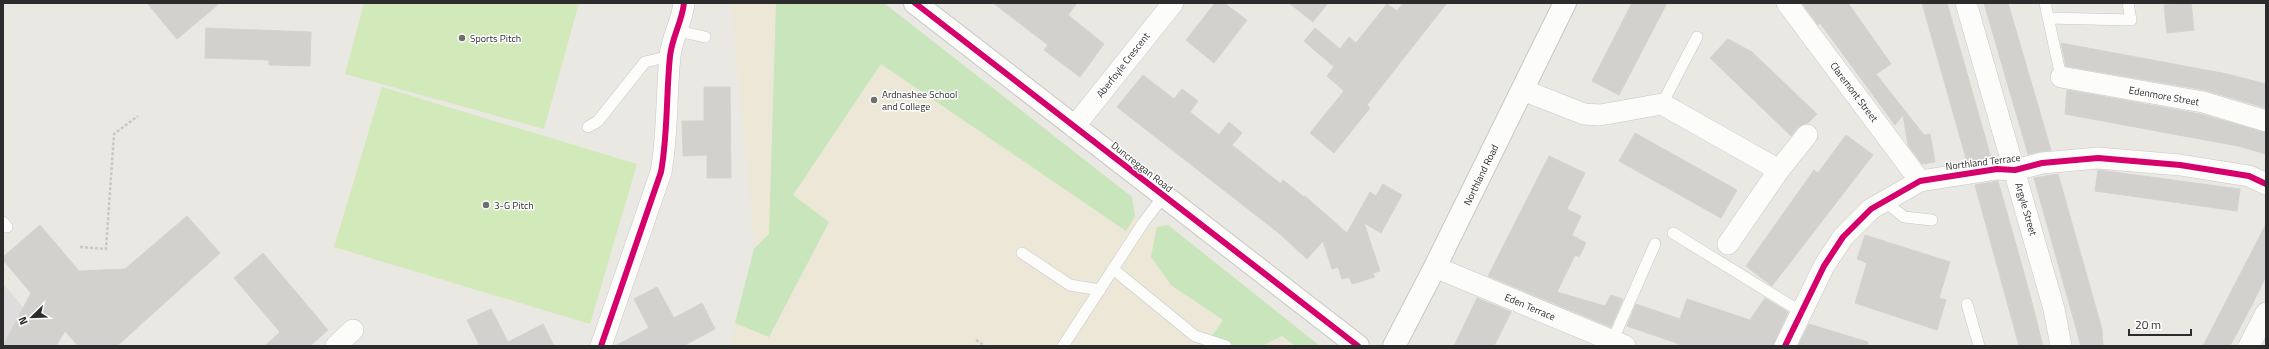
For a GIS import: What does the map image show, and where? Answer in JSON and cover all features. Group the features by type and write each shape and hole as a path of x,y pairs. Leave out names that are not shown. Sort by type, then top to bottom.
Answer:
{"main road":[{"name":"Duncreggan Road","path":"915,3 1163,197 1358,346"},
{"name":"Northland Road","path":"1394,346 1435,267 1565,3"}],"street":[{"path":"600,346 661,172 666,146 672,39 669,21 672,3"},
{"path":"672,39 682,17 684,3"},
{"name":"Aberfoyle Crescent","path":"1074,127 1173,3"},
{"name":"Claremont Street","path":"1787,3 1920,181"},
{"name":"Argyle Street","path":"1966,3 2054,309 2061,346"},
{"name":"Edenmore Street","path":"2061,77 2202,102 2266,121"},
{"path":"1523,90 1584,114 1600,115 1662,104 1779,170"},
{"path":"1728,244 1779,170 1807,135"},
{"name":"Northland Terrace","path":"1785,346 1824,266 1843,237 1871,209 1883,200 1920,181 1997,169 2015,170 2042,163 2098,158 2180,165 2241,174 2266,184"},
{"name":"Eden Terrace","path":"1435,267 1616,344"},
{"path":"2250,346 2266,313"}],"lane":[{"path":"2044,3 2061,77"},
{"path":"2048,18 2131,20 2128,3"},
{"path":"588,127 598,121 646,62 672,39 705,37"},
{"path":"1662,104 1697,37"},
{"path":"1063,346 1143,223 1163,197"},
{"path":"1883,200 1904,217 1932,220"},
{"path":"1673,233 1802,312"},
{"path":"1616,344 1655,244"},
{"path":"1022,253 1070,285 1100,290"},
{"path":"1113,269 1195,336 1226,346"},
{"path":"1967,304 1980,346"}],"path":[{"path":"80,248 106,249 114,134 138,116"},
{"path":"976,340 985,346"}],"shaded area":[{"name":"Ardnashee School and College","path":"731,3 884,3 1132,197 1135,216 1143,223 1150,228 1168,225 1320,346 730,346 755,251"},
{"path":"3,284 23,307 60,346 3,346"}],"green space":[{"name":"Sports Pitch","path":"364,3 579,3 544,129 345,74"},
{"path":"776,3 884,3 1132,197 1135,216 1126,231 881,64 793,195 829,222 769,337 735,323 754,249 769,234"},
{"name":"3-G Pitch","path":"382,87 637,164 590,324 334,247"},
{"path":"1168,225 1320,346 1295,346 1282,336 1262,346 1205,346 1223,320 1171,285 1151,257 1157,227"}],"building":[{"path":"147,3 220,3 177,39"},
{"path":"993,3 1077,3 1068,15 1104,44 1080,77 1044,50 1048,45"},
{"path":"1215,3 1224,3 1247,20 1214,63 1186,40"},
{"path":"1289,3 1328,3 1313,22"},
{"path":"1403,3 1447,3 1367,105 1370,108 1334,153 1310,133 1344,91 1327,76 1334,67 1304,41 1315,28 1340,49 1349,37 1356,43 1387,4 1397,11"},
{"path":"1632,3 1667,3 1619,95 1592,81"},
{"path":"1802,3 1848,3 1891,64 1876,74 1924,135 1930,134 1935,162 1922,164 1908,145 1903,115 1895,125 1820,23 1818,25"},
{"path":"1922,3 1947,3 1991,158 1967,162"},
{"path":"1984,3 2008,3 2051,150 2028,154"},
{"path":"2191,3 2194,30 2167,33 2164,5"},
{"path":"206,28 311,32 310,66 269,65 269,60 205,58"},
{"path":"1728,39 1752,52 1817,114 1808,123 1798,127 1791,136 1710,58"},
{"path":"2061,43 2227,74 2266,84 2266,108 2205,90 2066,66"},
{"path":"1143,75 1174,99 1182,89 1198,101 1190,112 1219,135 1229,122 1242,133 1232,145 1281,184 1283,180 1304,197 1305,196 1347,233 1370,192 1376,196 1383,184 1402,195 1381,233 1364,223 1380,271 1373,273 1375,277 1352,284 1349,277 1342,279 1338,267 1332,269 1323,241 1307,259 1280,234 1117,107"},
{"path":"704,87 730,87 731,178 707,178 707,155 683,156 682,121 704,121"},
{"path":"2067,90 2200,114 2266,133 2266,154 2238,146 2065,114"},
{"path":"1635,133 1737,190 1721,218 1619,161"},
{"path":"1846,135 1873,155 1772,286 1746,266 1814,170 1818,173"},
{"path":"1549,156 1585,173 1567,209 1581,216 1572,235 1586,243 1579,257 1575,255 1557,292 1605,306 1611,295 1623,299 1611,327 1488,276"},
{"path":"2098,170 2240,189 2237,211 2095,191"},
{"path":"2058,174 2102,329 2103,346 2081,346 2034,178"},
{"path":"1998,181 2043,346 2019,346 1975,185"},
{"path":"187,216 220,253 117,346 78,346 65,331 56,346 3,346 31,293 3,260 3,257 40,225 79,271 125,269"},
{"path":"2266,224 2266,276 2252,305 2230,346 2203,346"},
{"path":"1865,235 1950,262 1939,298 1946,300 1937,330 1855,303 1867,263 1857,259"},
{"path":"263,253 328,330 310,346 265,346 280,332 234,278"},
{"path":"657,287 674,318 702,303 715,329 683,346 615,346 649,328 634,299"},
{"path":"1477,298 1511,312 1494,346 1454,346"},
{"path":"1765,298 1788,312 1773,346 1685,346 1627,326 1636,304 1680,319 1687,299 1750,320"},
{"path":"491,309 508,342 543,324 554,346 480,346 467,320"},
{"path":"1809,324 1868,342 1868,346 1798,346"}],"cycle path":[{"path":"601,346 661,172 665,143 670,56 684,3"},
{"path":"915,3 1358,346"},
{"path":"1785,346 1824,266 1843,237 1871,209 1920,181 1997,169 2015,170 2042,163 2098,158 2180,165 2249,176 2266,184"}],"place":[{"name":"Sports Pitch","path":"462,38"},
{"name":"Ardnashee School and College","path":"874,100"},
{"name":"3-G Pitch","path":"486,205"}]}
